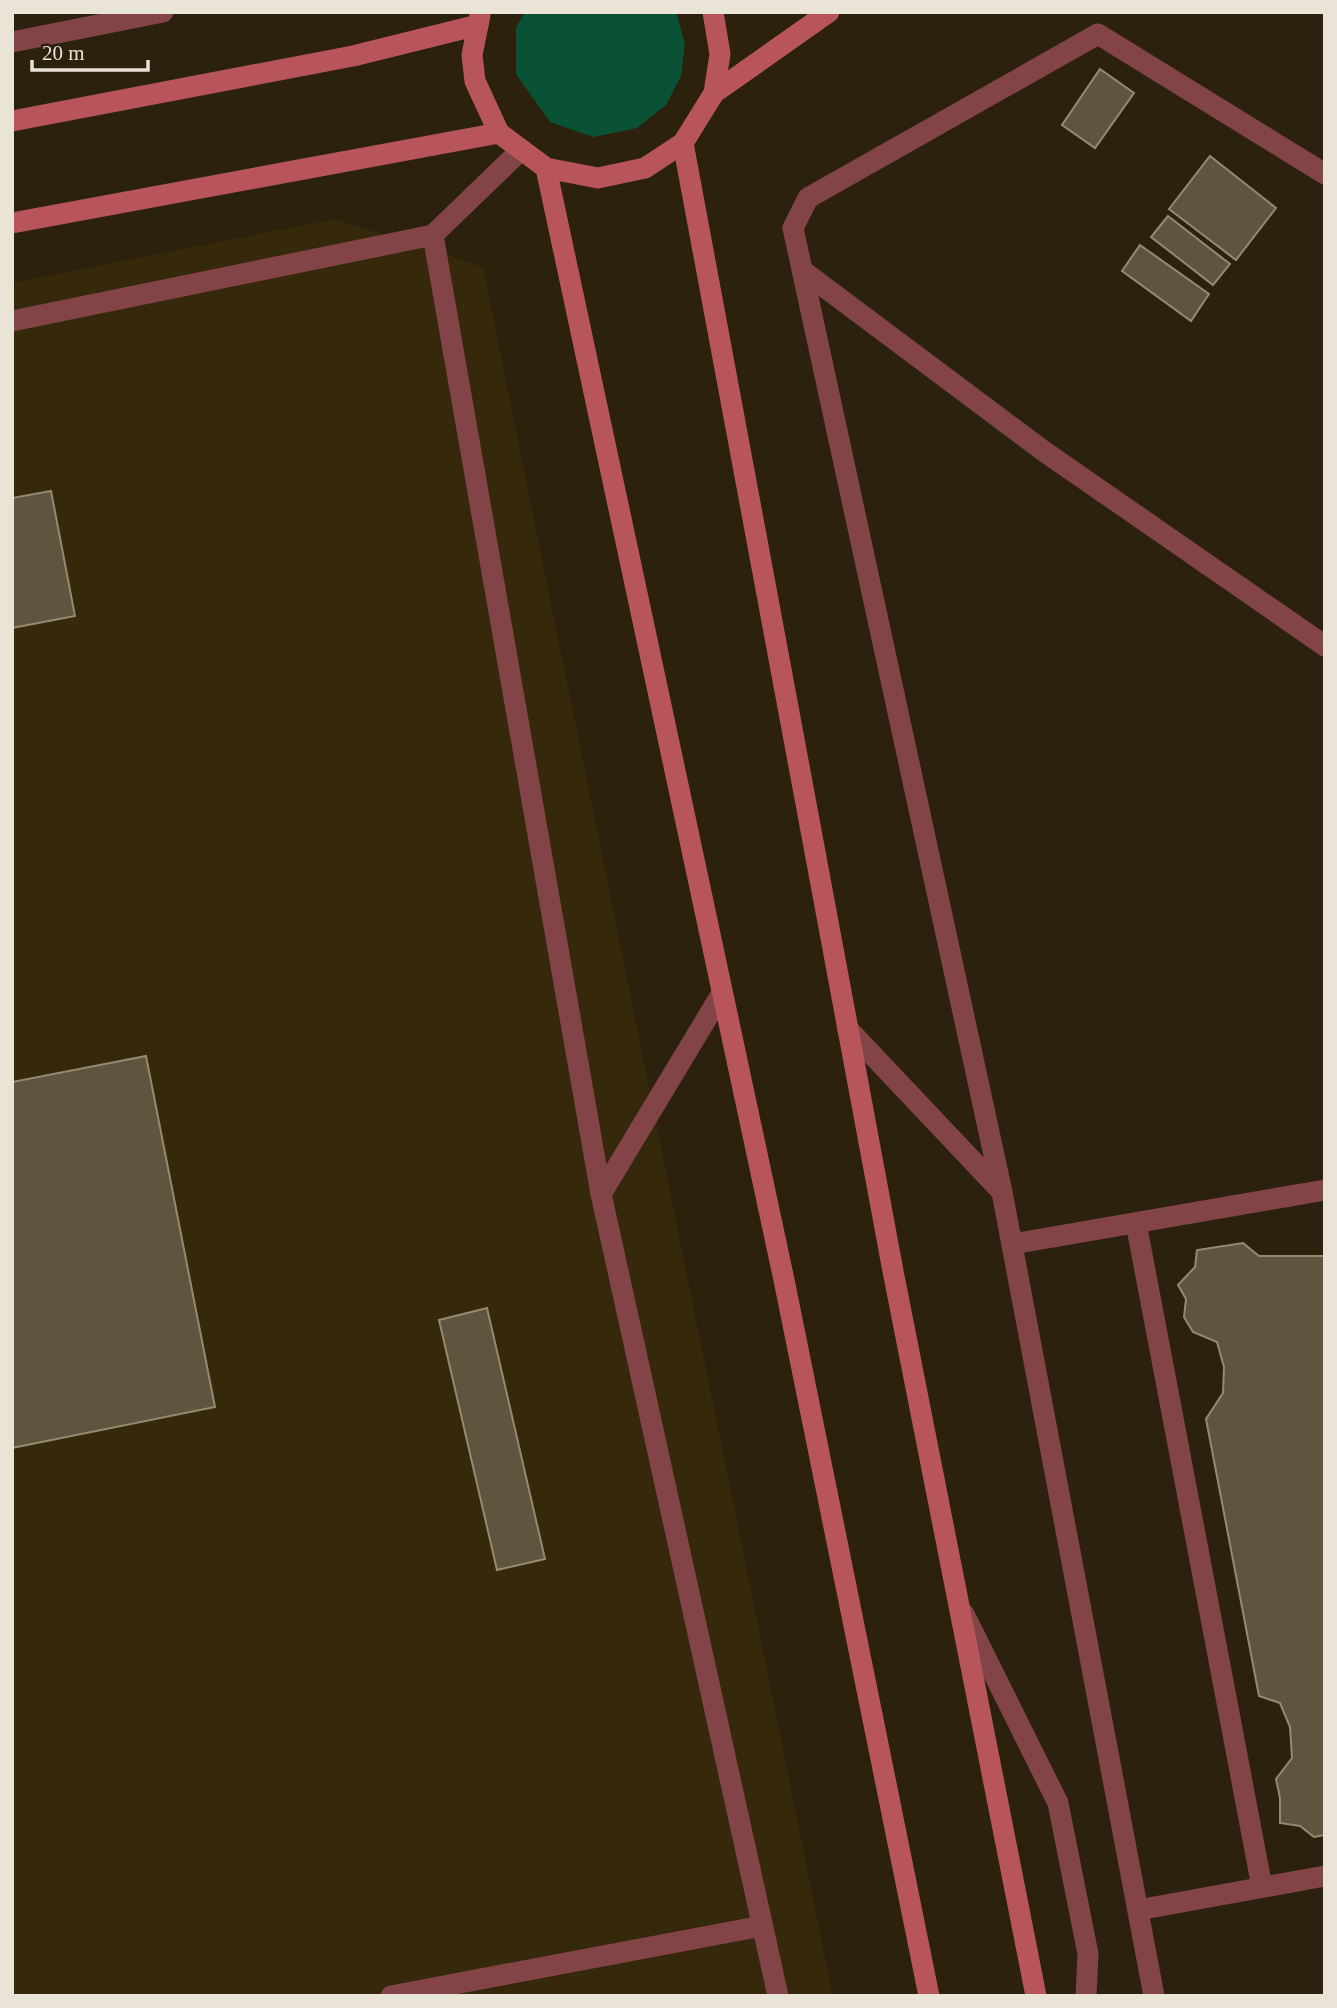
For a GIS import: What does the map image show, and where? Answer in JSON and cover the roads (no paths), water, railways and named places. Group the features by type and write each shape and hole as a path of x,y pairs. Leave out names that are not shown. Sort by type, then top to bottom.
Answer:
{"street":[{"path":"12,42 163,12"},
{"path":"713,12 720,54 714,93"},
{"path":"12,121 353,56 479,19 472,55 475,81 499,133 546,168 598,178 645,168 683,143 714,93 829,12"},
{"path":"1154,1996 1002,1192 793,228 808,198 1098,34 1325,174"},
{"path":"12,223 499,133"},
{"path":"683,143 847,1028 1037,1996"},
{"path":"12,321 433,235 521,149"},
{"path":"546,168 786,1294 929,1996"},
{"path":"433,235 601,1194 778,1996"},
{"path":"803,271 1045,452 1325,646"},
{"path":"601,1194 722,993"},
{"path":"847,1028 1002,1192"},
{"path":"1012,1244 1325,1190"},
{"path":"1136,1223 1262,1887"},
{"path":"958,1603 1058,1804 1088,1954 1086,1996"},
{"path":"1138,1910 1325,1876"},
{"path":"391,1996 762,1926"}]}
